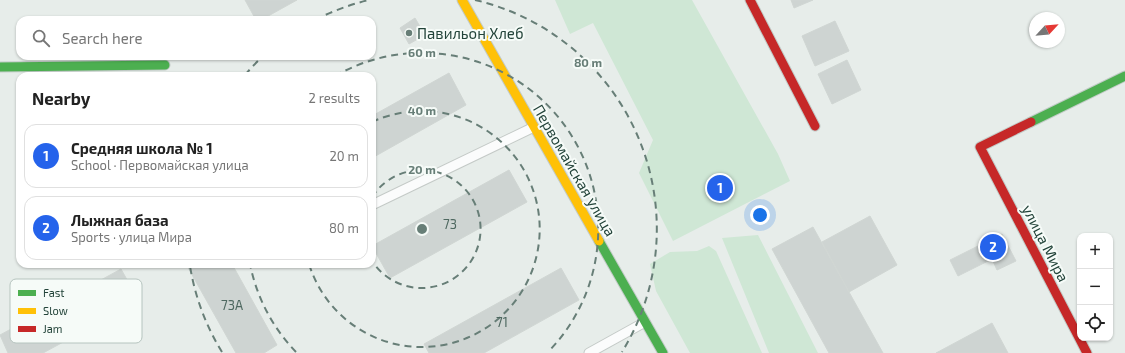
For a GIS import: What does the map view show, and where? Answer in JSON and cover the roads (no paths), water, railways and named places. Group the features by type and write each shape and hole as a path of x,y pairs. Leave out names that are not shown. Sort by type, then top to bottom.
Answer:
{"street":[{"path":"750,0 815,126"},
{"name":"Первомайская улица","path":"465,1 534,127 663,353"},
{"path":"0,67 166,65"},
{"name":"улица Мира","path":"1086,353 980,147 1125,76"}],"lane":[{"path":"376,203 534,127"},
{"path":"589,353 645,322"}],"place":[{"name":"Павильон Хлеб","path":"409,33"},
{"name":"Средняя школа № 1","path":"720,188"},
{"name":"Лыжная база","path":"993,247"}]}
